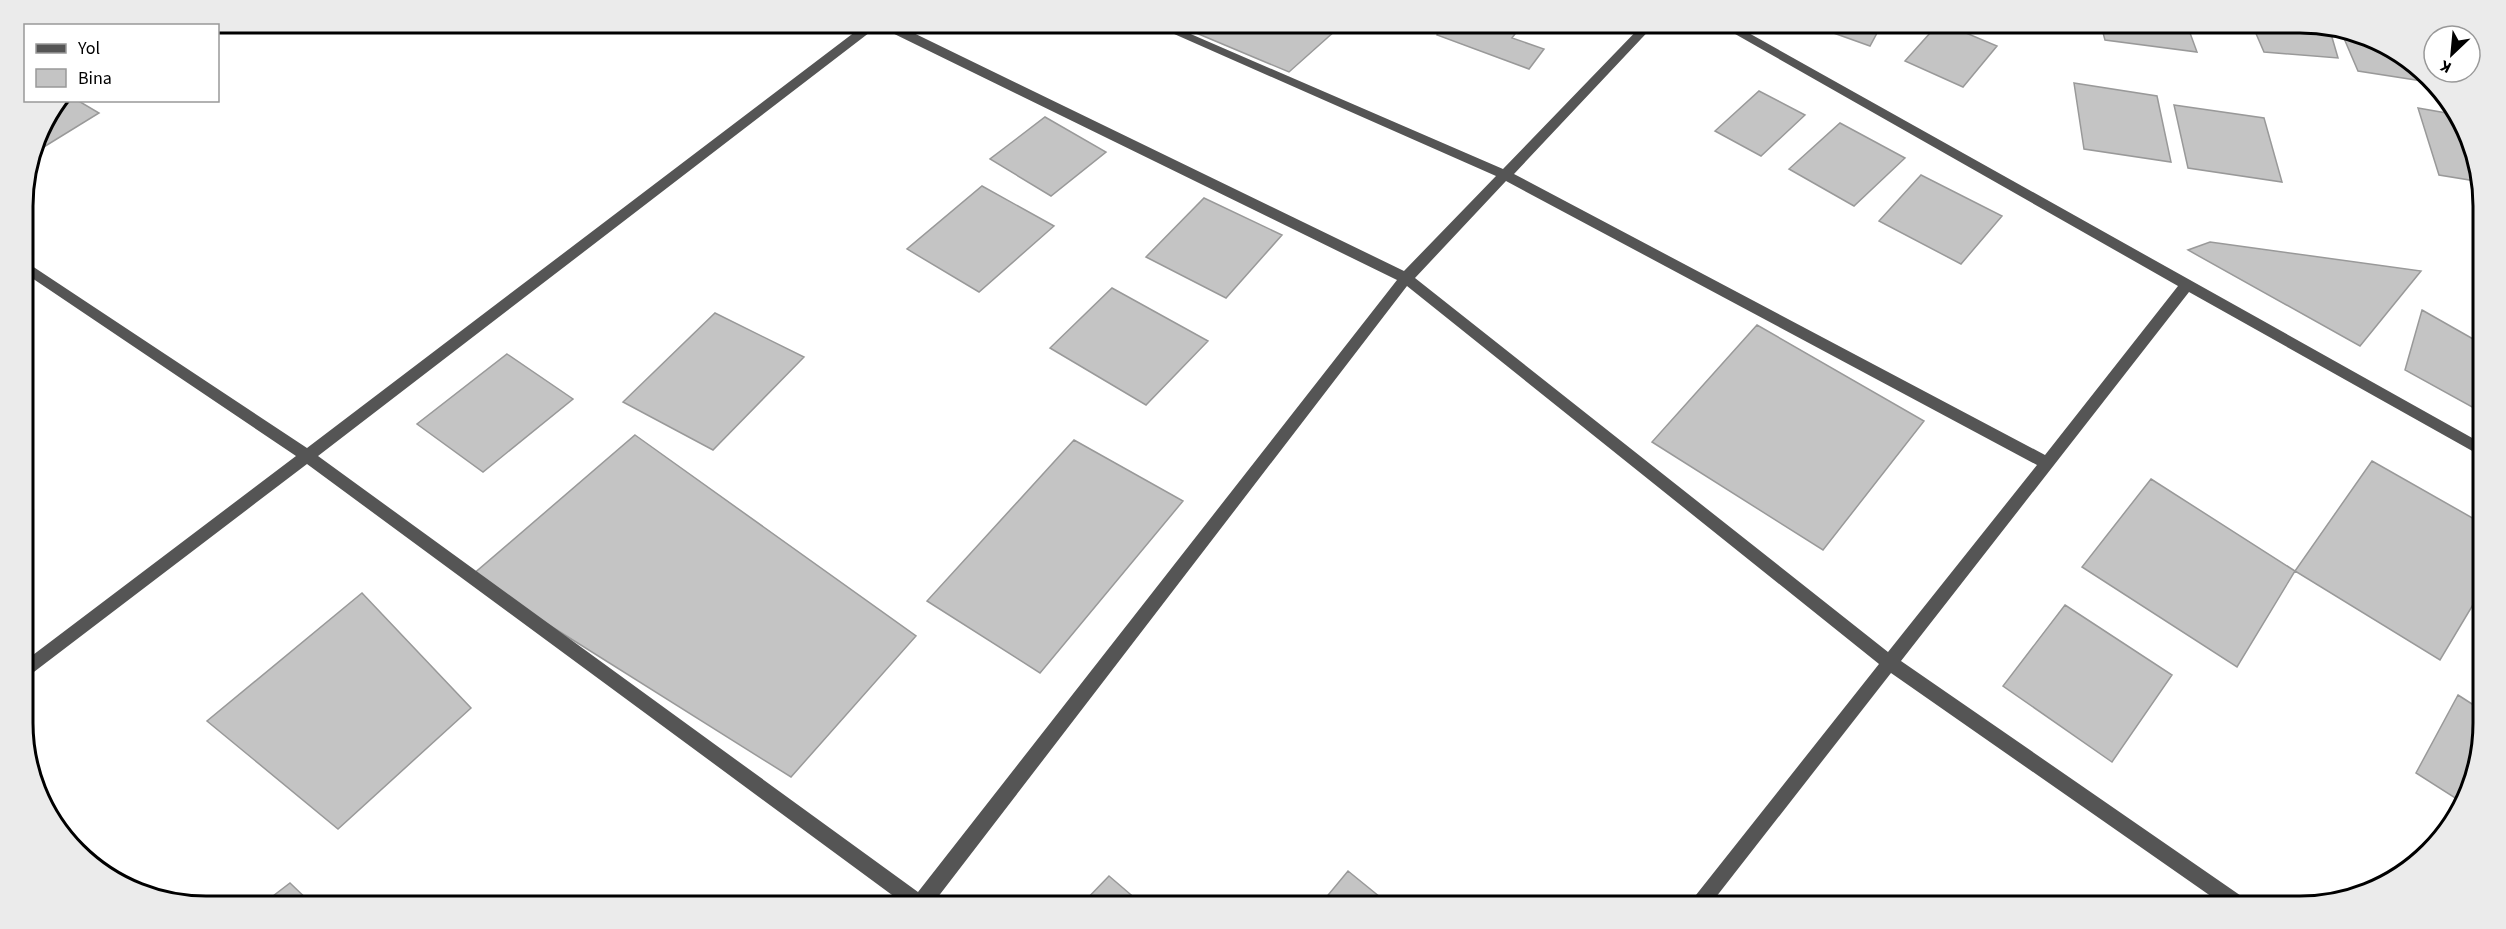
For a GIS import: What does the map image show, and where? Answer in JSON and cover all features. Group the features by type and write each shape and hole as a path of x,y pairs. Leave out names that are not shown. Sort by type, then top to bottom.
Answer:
{"street":[{"path":"33,666 306,455 863,33"},
{"path":"901,33 1406,278 1890,663 2227,896"},
{"path":"1177,33 1505,175 2047,463"},
{"path":"928,896 1406,278 1641,33"},
{"path":"1739,33 2473,445"},
{"path":"33,272 306,455 906,896"},
{"path":"1706,896 2187,285"}],"building":[{"path":"1196,33 1333,33 1289,72"},
{"path":"1439,33 1516,33 1512,38 1544,49 1529,69 1437,35"},
{"path":"1834,33 1877,33 1870,46"},
{"path":"1930,33 1966,33 1997,46 1963,87 1905,61"},
{"path":"2103,33 2190,33 2197,52 2105,40"},
{"path":"2256,33 2323,34 2332,36 2338,58 2264,52"},
{"path":"2344,39 2377,51 2396,62 2418,80 2358,71"},
{"path":"2074,83 2157,96 2171,162 2084,149"},
{"path":"1759,91 1805,115 1761,156 1715,131"},
{"path":"68,102 80,102 99,113 44,147 56,119"},
{"path":"2174,105 2264,118 2282,182 2188,168"},
{"path":"2418,108 2446,113 2460,140 2471,180 2439,175"},
{"path":"1045,117 1106,152 1051,196 990,159"},
{"path":"1840,123 1905,158 1854,206 1789,169"},
{"path":"1921,175 2002,216 1961,264 1879,221"},
{"path":"982,186 1054,226 979,292 907,249"},
{"path":"1204,198 1282,235 1226,298 1146,257"},
{"path":"2210,242 2421,271 2360,346 2188,250"},
{"path":"1112,288 1208,341 1146,405 1050,348"},
{"path":"2422,310 2473,339 2473,407 2405,370"},
{"path":"715,313 804,357 713,450 623,402"},
{"path":"1757,325 1924,421 1823,550 1652,442"},
{"path":"507,354 573,399 483,472 417,424"},
{"path":"635,435 916,636 791,777 471,576"},
{"path":"1074,440 1183,501 1040,673 927,601"},
{"path":"2372,461 2473,518 2473,605 2440,660 2295,571"},
{"path":"2151,479 2295,571 2237,667 2082,567"},
{"path":"362,593 471,708 338,829 207,721"},
{"path":"2065,605 2172,675 2112,762 2003,686"},
{"path":"2458,695 2473,705 2472,746 2464,779 2456,798 2416,773"},
{"path":"1348,871 1379,896 1327,896"},
{"path":"1109,876 1132,896 1090,896"},
{"path":"290,883 304,896 273,896"}]}
